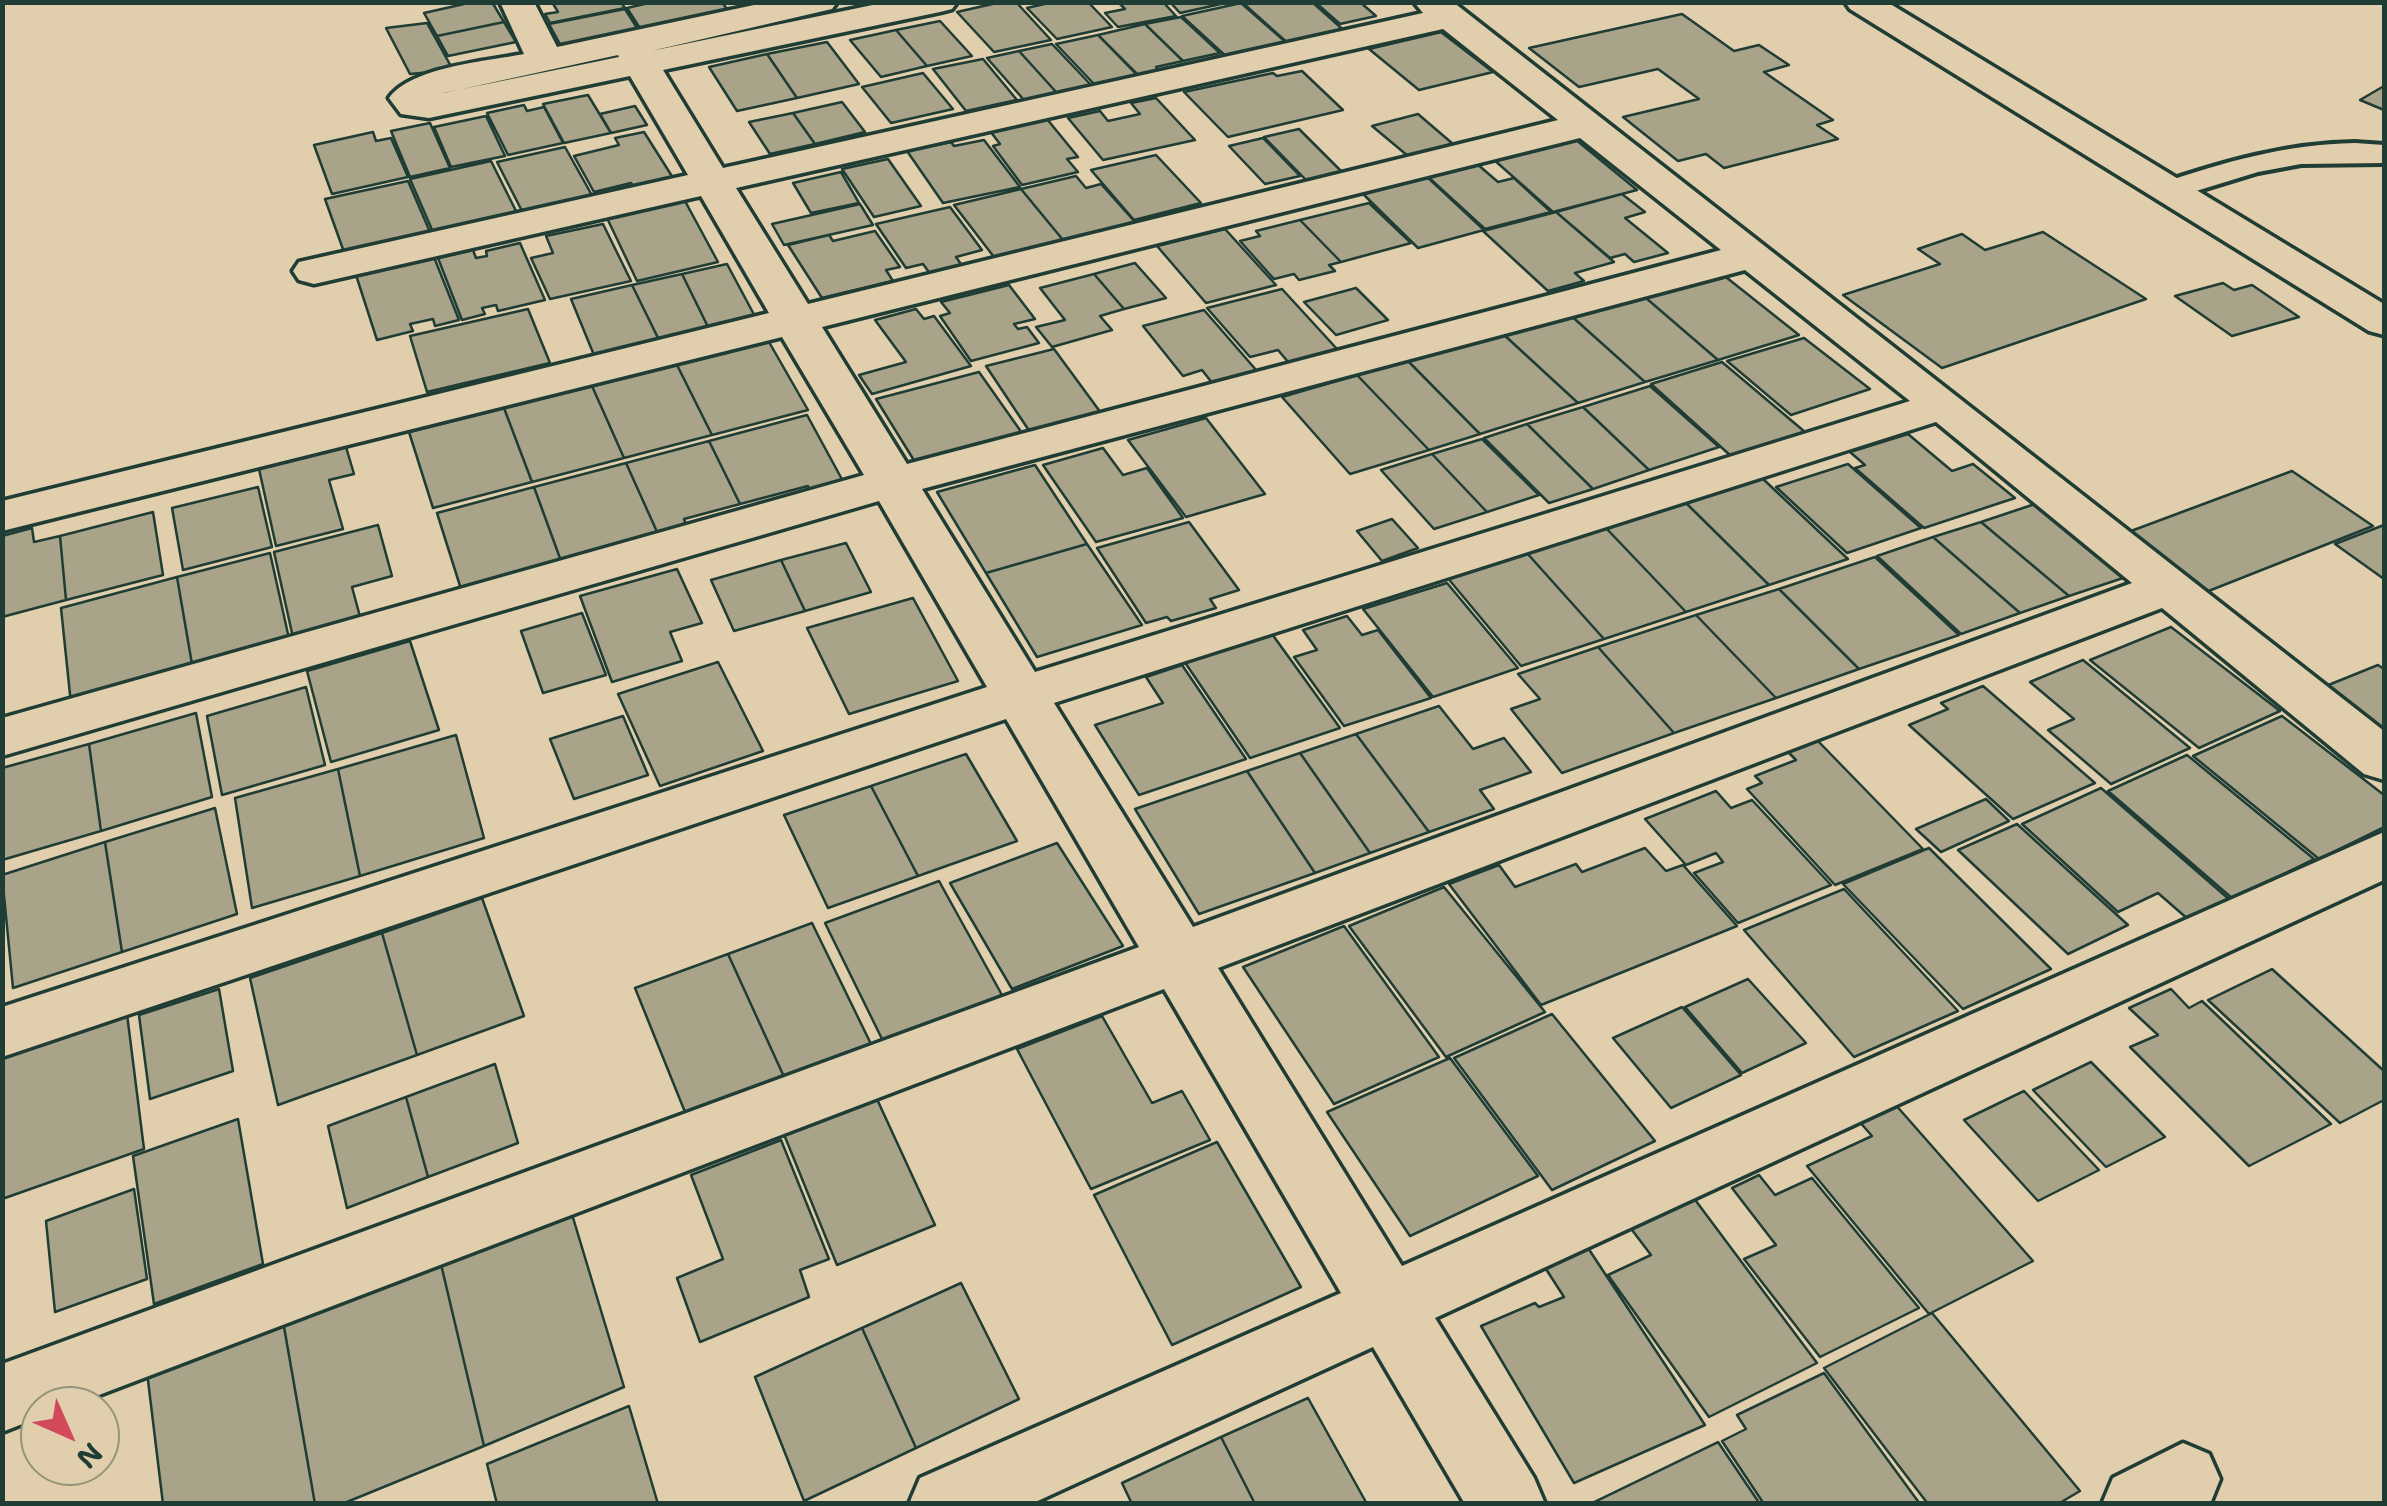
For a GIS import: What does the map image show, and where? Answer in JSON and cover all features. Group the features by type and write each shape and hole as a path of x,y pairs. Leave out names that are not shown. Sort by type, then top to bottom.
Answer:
{"street":[{"path":"517,2 545,60"},
{"path":"634,52 545,60 432,84 412,94 409,103 428,107 634,52 762,17 820,2"},
{"path":"762,17 940,2"},
{"path":"1862,2 2384,322"},
{"path":"314,271 712,183 1441,10 1943,405 2384,760"},
{"path":"634,52 1507,1504"},
{"path":"2,516 1586,125"},
{"path":"2,737 893,482 1752,255"},
{"path":"2,1032 1020,695 1943,405"},
{"path":"2,1398 2169,587"},
{"path":"946,1504 2306,892 2384,853"}],"lane":[{"path":"2170,190 2268,158 2314,152 2384,154"}],"building":[{"path":"473,2 492,2 504,22 437,36 424,13"},
{"path":"552,2 621,2 625,8 550,23 545,14 558,12"},
{"path":"653,2 722,2 731,15 643,33 627,8"},
{"path":"1016,2 1051,40 994,52 957,12"},
{"path":"1053,2 1088,2 1112,27 1057,39 1027,8"},
{"path":"1118,2 1163,2 1176,16 1118,27 1105,13 1125,9"},
{"path":"1170,2 1230,2 1180,13"},
{"path":"1312,2 1348,34 1291,46 1244,4"},
{"path":"1315,2 1360,2 1376,16 1340,24"},
{"path":"1241,3 1289,45 1229,59 1182,16"},
{"path":"625,9 639,31 561,46 549,24"},
{"path":"1682,14 1734,51 1759,45 1789,65 1764,72 1833,120 1817,125 1838,139 1724,168 1706,154 1678,161 1623,117 1699,99 1658,69 1579,87 1529,48"},
{"path":"1181,17 1220,53 1183,61 1145,24"},
{"path":"940,21 972,56 927,66 896,30"},
{"path":"504,22 516,42 448,56 437,36"},
{"path":"427,23 453,70 410,74 386,28"},
{"path":"1145,24 1183,61 1156,67 1162,74 1141,78 1098,35"},
{"path":"896,30 927,66 881,77 850,40"},
{"path":"1441,32 1493,72 1419,90 1369,49"},
{"path":"1098,35 1137,75 1094,84 1056,44"},
{"path":"827,42 859,84 797,98 767,54"},
{"path":"1052,44 1091,85 1057,93 1019,51"},
{"path":"1019,51 1057,93 1024,100 987,58"},
{"path":"767,54 797,98 737,111 709,67"},
{"path":"983,59 1017,100 966,111 933,69"},
{"path":"1302,71 1343,110 1228,137 1184,92 1273,73 1277,76"},
{"path":"923,73 953,109 891,123 862,87"},
{"path":"2384,86 2384,110 2360,100"},
{"path":"588,95 611,133 564,143 543,104"},
{"path":"1156,98 1195,140 1103,160 1068,118 1100,111 1108,121 1140,114 1131,103"},
{"path":"842,102 865,132 815,144 793,113"},
{"path":"524,105 527,111 544,107 563,143 508,155 487,113"},
{"path":"635,106 647,125 611,133 600,114"},
{"path":"793,113 815,144 770,154 749,122"},
{"path":"1418,114 1453,144 1408,156 1372,126"},
{"path":"486,116 505,156 451,167 434,127"},
{"path":"1047,119 1078,157 1067,159 1078,172 1022,185 993,146 1000,144 990,131"},
{"path":"430,123 450,168 410,177 391,131"},
{"path":"1299,129 1342,172 1306,180 1264,137"},
{"path":"373,132 376,141 391,138 408,177 332,194 314,145"},
{"path":"644,132 675,181 636,190 631,183 594,192 574,156 619,145 615,138"},
{"path":"1263,138 1300,176 1265,184 1229,146"},
{"path":"1575,139 1637,190 1553,212 1493,159"},
{"path":"984,140 1020,187 943,203 907,151 951,142 954,146"},
{"path":"565,147 594,199 524,215 497,162"},
{"path":"1156,155 1201,203 1134,220 1091,170"},
{"path":"888,159 921,206 874,217 842,169"},
{"path":"491,161 517,213 433,232 410,179"},
{"path":"1476,163 1498,182 1514,178 1551,212 1485,229 1426,175"},
{"path":"841,172 859,203 811,213 793,183"},
{"path":"1425,175 1484,230 1418,248 1360,191"},
{"path":"1076,176 1086,188 1101,184 1135,222 1063,240 1021,189"},
{"path":"408,181 430,232 344,252 325,199"},
{"path":"1021,189 1063,240 994,257 954,205"},
{"path":"1622,194 1645,212 1625,218 1668,253 1634,262 1625,254 1610,258 1556,212"},
{"path":"685,201 718,262 637,281 607,218"},
{"path":"1369,203 1411,243 1341,262 1300,220"},
{"path":"860,204 873,225 784,245 772,224"},
{"path":"950,207 982,250 956,257 963,267 931,275 923,264 906,268 876,224"},
{"path":"1556,212 1614,262 1575,273 1584,281 1548,291 1483,231"},
{"path":"1300,220 1341,262 1329,265 1335,271 1299,280 1294,274 1274,279 1240,241 1260,236 1256,231"},
{"path":"603,224 631,281 550,299 531,258 553,253 546,236"},
{"path":"1225,229 1276,285 1206,303 1157,246"},
{"path":"875,231 900,267 886,270 893,281 822,298 788,245 829,235 833,241"},
{"path":"2043,232 2146,299 1942,368 1843,295 1940,264 1918,249 1962,234 1985,250"},
{"path":"520,243 545,300 498,311 496,305 482,308 485,314 462,320 438,258 473,250 476,258 487,256 486,251"},
{"path":"434,257 459,320 435,326 433,319 410,324 413,331 377,340 356,275"},
{"path":"1135,263 1166,298 1124,309 1094,274"},
{"path":"727,264 758,322 711,333 682,274"},
{"path":"1717,270 1799,335 1718,360 1639,292"},
{"path":"682,274 711,333 661,344 632,285"},
{"path":"1094,274 1124,309 1100,316 1112,330 1052,347 1036,327 1065,320 1040,288"},
{"path":"2223,283 2234,290 2252,285 2299,317 2232,336 2175,296"},
{"path":"632,285 661,344 596,360 571,299"},
{"path":"1009,285 1035,319 1014,324 1018,329 1027,327 1039,343 971,361 940,316 950,313 941,302"},
{"path":"1356,288 1388,320 1336,335 1304,302"},
{"path":"1282,289 1337,349 1289,363 1278,350 1250,357 1207,308"},
{"path":"1639,292 1718,360 1645,382 1568,313"},
{"path":"528,309 550,363 427,392 410,336"},
{"path":"916,309 924,319 934,316 971,366 872,394 859,375 906,362 875,320"},
{"path":"1204,310 1257,371 1213,384 1202,370 1183,376 1143,326"},
{"path":"1568,313 1645,382 1578,403 1502,333"},
{"path":"1502,333 1578,403 1480,434 1407,360"},
{"path":"1804,338 1870,389 1791,415 1727,361"},
{"path":"769,342 808,410 712,435 677,365"},
{"path":"1054,349 1101,413 1030,432 986,366"},
{"path":"1407,360 1480,434 1429,450 1357,375"},
{"path":"1722,362 1805,432 1731,456 1651,384"},
{"path":"677,365 712,435 624,458 592,386"},
{"path":"979,372 1022,433 915,462 876,399"},
{"path":"1357,375 1429,450 1350,474 1282,397"},
{"path":"592,386 624,458 532,482 504,408"},
{"path":"1650,386 1719,447 1649,470 1583,407"},
{"path":"1583,407 1649,470 1593,489 1527,424"},
{"path":"504,408 532,482 433,508 409,432"},
{"path":"807,415 844,483 811,492 808,486 740,504 709,441"},
{"path":"1206,418 1265,494 1186,517 1128,440"},
{"path":"1527,424 1593,489 1549,503 1484,438"},
{"path":"1908,434 1952,471 1973,464 2015,498 1924,528 1855,468 1865,465 1850,452"},
{"path":"1482,439 1539,495 1487,512 1432,454"},
{"path":"709,441 740,504 684,519 687,527 658,534 626,463"},
{"path":"346,447 354,474 329,480 343,529 276,546 259,469"},
{"path":"1103,448 1123,475 1147,468 1183,518 1096,542 1043,465"},
{"path":"1432,454 1487,512 1434,529 1381,470"},
{"path":"626,463 658,534 561,561 534,487"},
{"path":"1848,464 1921,528 1847,553 1776,487"},
{"path":"1035,465 1087,544 986,573 937,492"},
{"path":"2292,471 2373,526 2201,594 2123,534"},
{"path":"1762,478 1848,559 1769,585 1685,502"},
{"path":"258,487 272,547 183,570 172,508"},
{"path":"534,487 561,561 461,589 437,513"},
{"path":"1685,502 1769,585 1686,612 1605,527"},
{"path":"2035,504 2123,578 2069,596 1981,522"},
{"path":"153,512 163,575 66,600 60,536"},
{"path":"1392,519 1418,548 1382,561 1357,531"},
{"path":"1189,522 1239,590 1210,599 1216,608 1171,621 1167,617 1146,623 1097,548"},
{"path":"1981,522 2069,596 2020,613 1933,537"},
{"path":"378,525 392,576 352,587 362,624 294,642 274,552"},
{"path":"2384,525 2384,579 2335,544"},
{"path":"1605,527 1686,612 1604,639 1526,552"},
{"path":"32,528 34,542 60,536 66,600 2,617 2,536"},
{"path":"1933,537 2020,613 1961,634 1877,556"},
{"path":"846,543 871,592 805,611 781,560"},
{"path":"1087,544 1142,625 1037,657 986,573"},
{"path":"1526,552 1604,639 1521,666 1446,576"},
{"path":"270,553 290,643 193,670 177,577"},
{"path":"1875,557 1959,635 1859,669 1779,589"},
{"path":"781,560 805,611 734,631 711,580"},
{"path":"677,569 702,623 670,632 682,661 612,682 580,596"},
{"path":"177,577 193,670 71,704 61,608"},
{"path":"1447,583 1518,668 1433,697 1363,609"},
{"path":"1779,589 1859,669 1776,698 1696,615"},
{"path":"913,598 958,681 849,714 807,628"},
{"path":"582,613 606,675 543,693 521,631"},
{"path":"1696,615 1776,698 1674,733 1598,647"},
{"path":"1347,616 1362,635 1378,630 1431,698 1344,726 1294,657 1317,650 1303,630"},
{"path":"2171,627 2280,711 2199,748 2090,660"},
{"path":"1272,634 1340,728 1250,758 1184,661"},
{"path":"410,641 439,730 331,762 307,671"},
{"path":"1598,647 1674,733 1562,773 1511,709 1540,699 1518,674"},
{"path":"2083,660 2190,748 2111,784 2048,730 2074,719 2030,682"},
{"path":"718,662 763,751 660,786 618,694"},
{"path":"1182,665 1246,759 1139,795 1095,725 1163,703 1146,677"},
{"path":"2378,665 2384,669 2384,739 2321,688"},
{"path":"1983,686 2095,783 2013,819 1909,725 1948,709 1941,703"},
{"path":"306,687 325,765 222,795 207,716"},
{"path":"1439,706 1473,749 1504,738 1531,772 1480,790 1494,809 1429,832 1356,734"},
{"path":"196,713 212,797 101,831 89,744"},
{"path":"623,716 648,775 574,799 550,739"},
{"path":"2282,716 2384,795 2384,827 2319,859 2193,756"},
{"path":"1356,734 1429,832 1370,853 1300,753"},
{"path":"456,735 484,838 360,876 338,769"},
{"path":"1816,739 1923,849 1835,885 1747,789 1762,783 1755,776 1796,760 1787,751"},
{"path":"89,744 101,831 2,860 2,768"},
{"path":"1300,753 1370,853 1315,873 1247,771"},
{"path":"966,754 1017,841 918,876 871,786"},
{"path":"2187,755 2314,859 2233,899 2108,791"},
{"path":"338,769 360,876 252,908 235,798"},
{"path":"1247,771 1315,873 1199,914 1135,809"},
{"path":"871,786 918,876 828,908 784,815"},
{"path":"2101,788 2230,900 2189,920 2158,893 2118,912 2022,824"},
{"path":"1716,791 1731,808 1752,800 1831,885 1738,923 1694,873 1723,862 1716,853 1686,865 1645,819"},
{"path":"1986,799 2009,821 1941,852 1916,829"},
{"path":"215,808 237,914 122,952 105,842"},
{"path":"2017,824 2128,925 2068,954 1958,850"},
{"path":"105,842 122,952 13,988 2,875"},
{"path":"1057,843 1123,946 1012,989 950,883"},
{"path":"1645,848 1666,871 1683,865 1737,926 1541,1005 1449,884 1499,865 1515,887 1576,864 1582,872"},
{"path":"1929,848 2051,969 1963,1009 1843,884"},
{"path":"939,881 1002,995 883,1041 825,923"},
{"path":"1444,887 1545,1012 1446,1057 1349,926"},
{"path":"1844,889 1958,1011 1854,1057 1744,930"},
{"path":"482,898 524,1016 417,1055 382,933"},
{"path":"812,923 871,1044 785,1079 728,954"},
{"path":"1344,926 1439,1057 1334,1104 1243,967"},
{"path":"382,933 417,1055 278,1105 250,978"},
{"path":"728,954 785,1079 687,1117 635,988"},
{"path":"2272,969 2384,1071 2384,1100 2340,1123 2208,1000"},
{"path":"1748,979 1806,1043 1742,1073 1685,1007"},
{"path":"219,989 233,1071 150,1099 139,1015"},
{"path":"2171,989 2189,1008 2202,1001 2331,1124 2249,1166 2130,1047 2158,1035 2129,1008"},
{"path":"1682,1007 1741,1075 1671,1108 1613,1038"},
{"path":"127,1014 144,1149 2,1199 2,1056"},
{"path":"1552,1014 1655,1141 1552,1190 1454,1058"},
{"path":"1102,1016 1152,1103 1182,1091 1210,1140 1091,1189 1017,1049"},
{"path":"1450,1058 1538,1176 1410,1236 1327,1112"},
{"path":"2091,1062 2165,1137 2106,1167 2033,1090"},
{"path":"495,1064 518,1143 428,1177 406,1097"},
{"path":"2024,1091 2099,1170 2038,1201 1964,1120"},
{"path":"406,1097 428,1177 347,1208 328,1126"},
{"path":"876,1097 935,1225 837,1265 783,1132"},
{"path":"1894,1103 2033,1261 1929,1314 1807,1166 1872,1136 1858,1120"},
{"path":"238,1119 263,1264 154,1304 133,1156"},
{"path":"781,1140 829,1259 800,1270 809,1297 700,1342 677,1278 723,1259 691,1175"},
{"path":"1217,1142 1301,1287 1172,1345 1094,1195"},
{"path":"1759,1175 1775,1195 1812,1178 1919,1308 1820,1357 1744,1259 1776,1245 1732,1188"},
{"path":"134,1189 147,1279 55,1312 46,1221"},
{"path":"1693,1197 1817,1363 1709,1417 1608,1275 1651,1255 1629,1226"},
{"path":"571,1211 624,1387 484,1446 440,1260"},
{"path":"1588,1248 1705,1425 1574,1483 1481,1326 1535,1303 1539,1307 1564,1297 1544,1266"},
{"path":"440,1260 484,1446 342,1504 315,1504 283,1321"},
{"path":"961,1283 1019,1399 916,1448 862,1328"},
{"path":"1932,1313 2080,1491 2058,1504 1928,1504 1824,1368"},
{"path":"283,1321 315,1504 163,1504 147,1372"},
{"path":"862,1328 916,1448 804,1501 755,1377"},
{"path":"1824,1373 1920,1504 1764,1504 1722,1441 1746,1429 1737,1415"},
{"path":"1308,1398 1367,1504 1255,1504 1221,1437"},
{"path":"629,1406 658,1504 497,1504 487,1464"},
{"path":"1221,1437 1255,1504 1132,1504 1122,1483"},
{"path":"1718,1442 1760,1504 1590,1504"}]}
